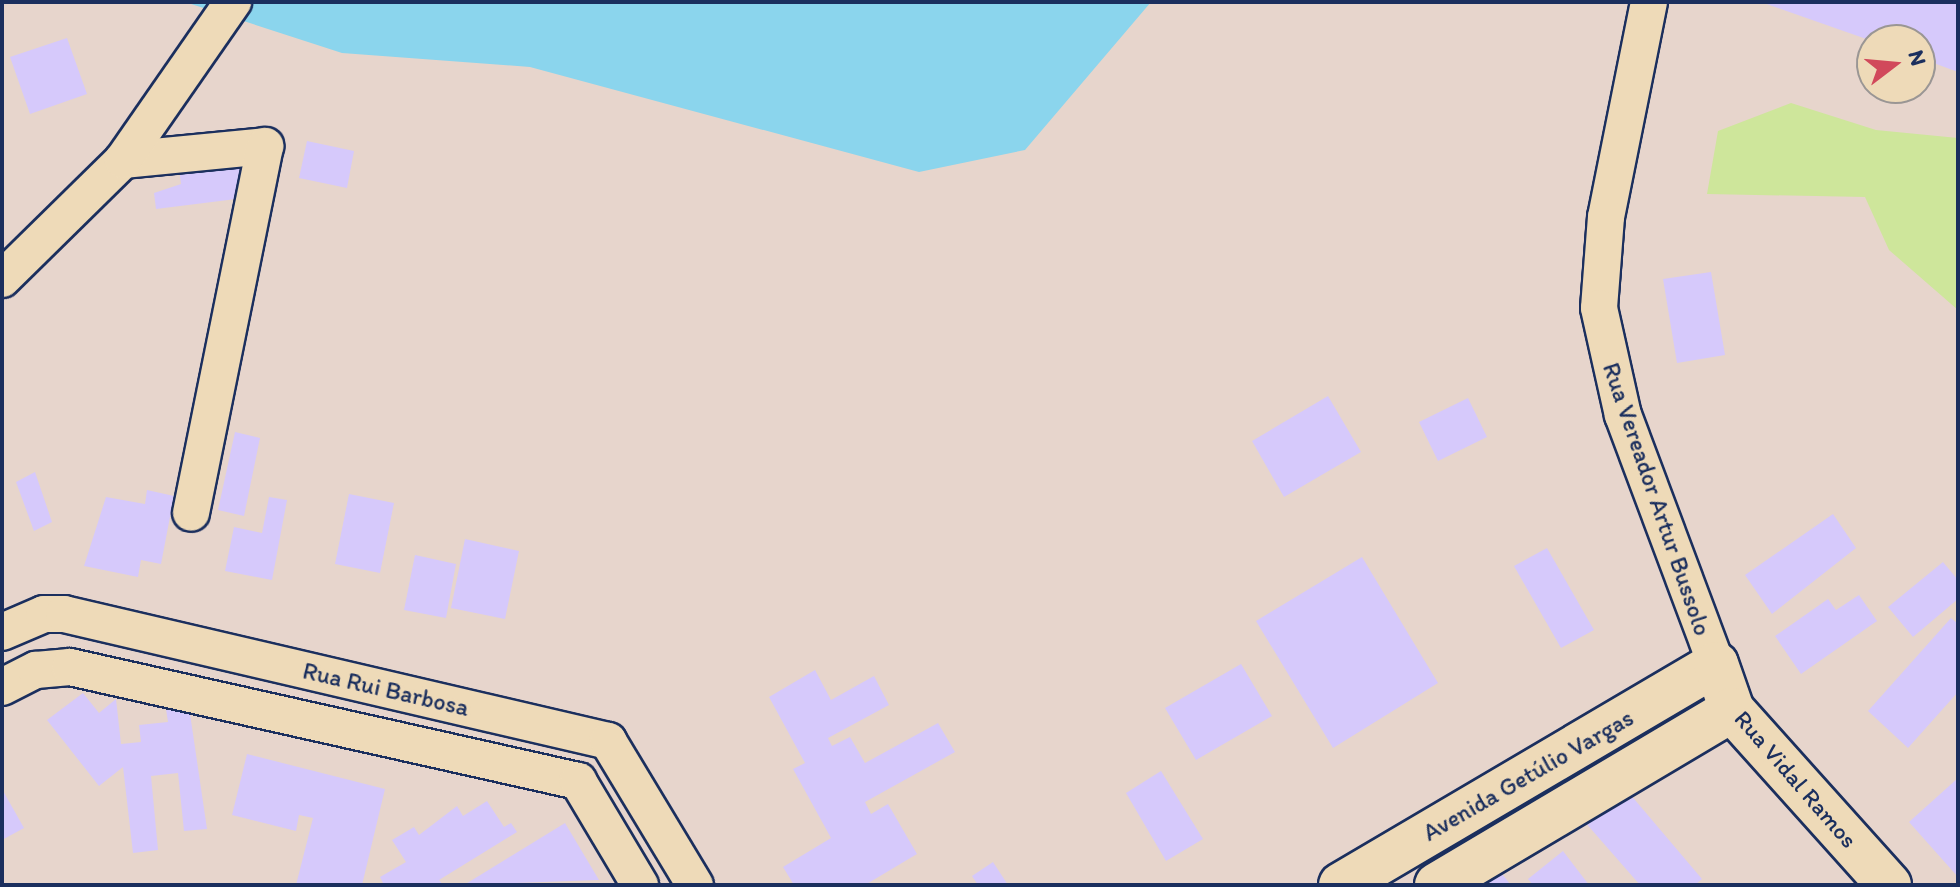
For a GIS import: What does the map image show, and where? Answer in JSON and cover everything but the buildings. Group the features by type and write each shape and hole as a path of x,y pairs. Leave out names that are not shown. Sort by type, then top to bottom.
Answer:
{"street":[{"path":"2,279 123,160 233,2"},
{"name":"Rua Vereador Artur Bussolo","path":"1649,2 1606,217 1599,308 1623,415 1716,664"},
{"path":"123,160 265,146 191,513"},
{"name":"Rua Rui Barbosa","path":"2,632 35,616 64,614 608,741 685,882"},
{"path":"154,686 165,638"},
{"name":"Rua Vidal Ramos","path":"1716,664 1732,710 1889,885"},
{"name":"Avenida Getúlio Vargas","path":"1341,885 1716,664"},
{"name":"Rua Rui Barbosa","path":"2,686 54,666 578,781 640,885"},
{"path":"311,721 325,675"},
{"path":"457,754 469,709"},
{"name":"Avenida Getúlio Vargas","path":"1437,885 1732,710"}],"green space":[{"path":"1791,103 1876,130 1958,138 1958,310 1889,250 1865,197 1707,194 1718,131"}],"water":[{"path":"185,2 1151,2 1025,150 919,172 530,67 342,53"}]}
